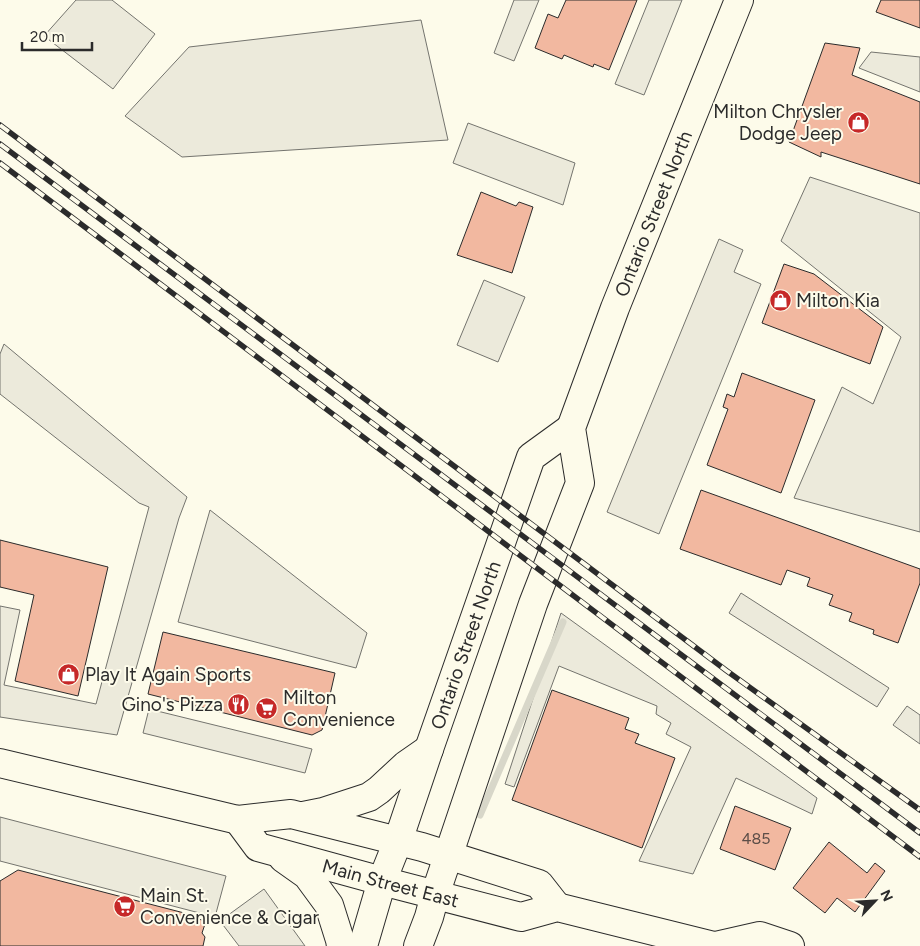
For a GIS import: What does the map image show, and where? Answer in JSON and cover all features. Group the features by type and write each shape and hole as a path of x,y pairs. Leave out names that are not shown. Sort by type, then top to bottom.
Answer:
{"main road":[{"name":"Ontario Street North","path":"418,946 533,604 580,482 572,428 615,308 740,0"},
{"name":"Ontario Street North","path":"363,946 382,882 398,841 531,457 572,428"},
{"path":"302,817 369,797 429,749"},
{"path":"0,764 238,820 291,814 398,841 539,884 557,907"},
{"name":"Main Street East","path":"238,820 258,847 382,882 521,916 557,907 715,946 760,936 790,946"},
{"path":"276,853 306,875 329,905 340,940 340,946"}],"shaded area":[{"path":"76,0 112,0 155,34 113,89 44,36"},
{"path":"514,0 539,0 514,61 494,53"},
{"path":"649,0 682,0 644,95 615,84"},
{"path":"421,20 448,140 182,157 125,116 189,47"},
{"path":"871,52 920,57 920,92 859,68"},
{"path":"468,123 575,163 563,205 453,163"},
{"path":"810,177 920,213 920,532 794,498 842,387 873,404 901,337 781,241"},
{"path":"719,239 743,250 734,272 761,284 659,534 607,512"},
{"path":"484,280 525,297 498,362 457,345"},
{"path":"4,344 187,497 179,518 117,735 0,717 0,606 20,610 4,685 96,704 149,507 139,503 0,394 0,354"},
{"path":"210,510 367,633 356,668 178,622"},
{"path":"741,593 889,688 877,707 729,613"},
{"path":"561,613 817,798 812,814 736,778 693,874 639,861 691,747 666,734 671,723 656,714 657,706 559,666 514,787 505,784"},
{"path":"907,706 920,715 920,744 893,725"},
{"path":"149,709 312,749 305,773 143,733"},
{"path":"0,817 226,876 215,917 0,861"},
{"path":"264,889 305,946 239,946 220,921"}],"building":[{"path":"566,0 637,0 609,70 594,64 593,67 564,55 562,59 535,48 548,14 558,18"},
{"path":"881,0 920,0 920,28 876,12"},
{"name":"Milton Chrysler Dodge Jeep","path":"825,43 860,48 852,75 920,102 920,184 821,152 821,157 789,142"},
{"path":"481,192 516,206 519,202 533,207 512,273 457,255"},
{"path":"784,264 814,274 883,327 870,364 762,323"},
{"path":"742,373 815,400 781,493 707,465 728,409 723,407 727,394 734,397"},
{"path":"701,490 920,569 920,583 898,643 873,634 874,630 849,621 852,613 829,605 833,595 807,586 810,578 787,570 781,585 680,549"},
{"path":"0,540 108,567 78,696 15,681 34,595 0,587"},
{"path":"163,632 335,673 322,730 312,735 148,694"},
{"path":"552,690 629,718 625,729 639,734 635,743 675,758 642,848 512,800"},
{"path":"735,806 791,828 775,870 720,849"},
{"path":"829,842 867,873 875,863 885,871 855,912 837,898 825,913 793,888"},
{"path":"18,870 192,915 194,918 206,921 202,933 205,937 203,946 0,946 0,881"}],"waterway":[{"path":"480,815 563,622"}],"railway":[{"path":"0,125 727,671 920,810"},
{"path":"0,144 920,833"},
{"path":"0,163 920,857"}],"place":[{"name":"Milton Chrysler Dodge Jeep","path":"858,122"},
{"name":"Milton Kia","path":"780,300"},
{"name":"Play It Again Sports","path":"69,674"},
{"name":"Gino's Pizza","path":"239,704"},
{"name":"Milton Convenience","path":"267,708"},
{"name":"Main St. Convenience & Cigar","path":"124,906"}]}
